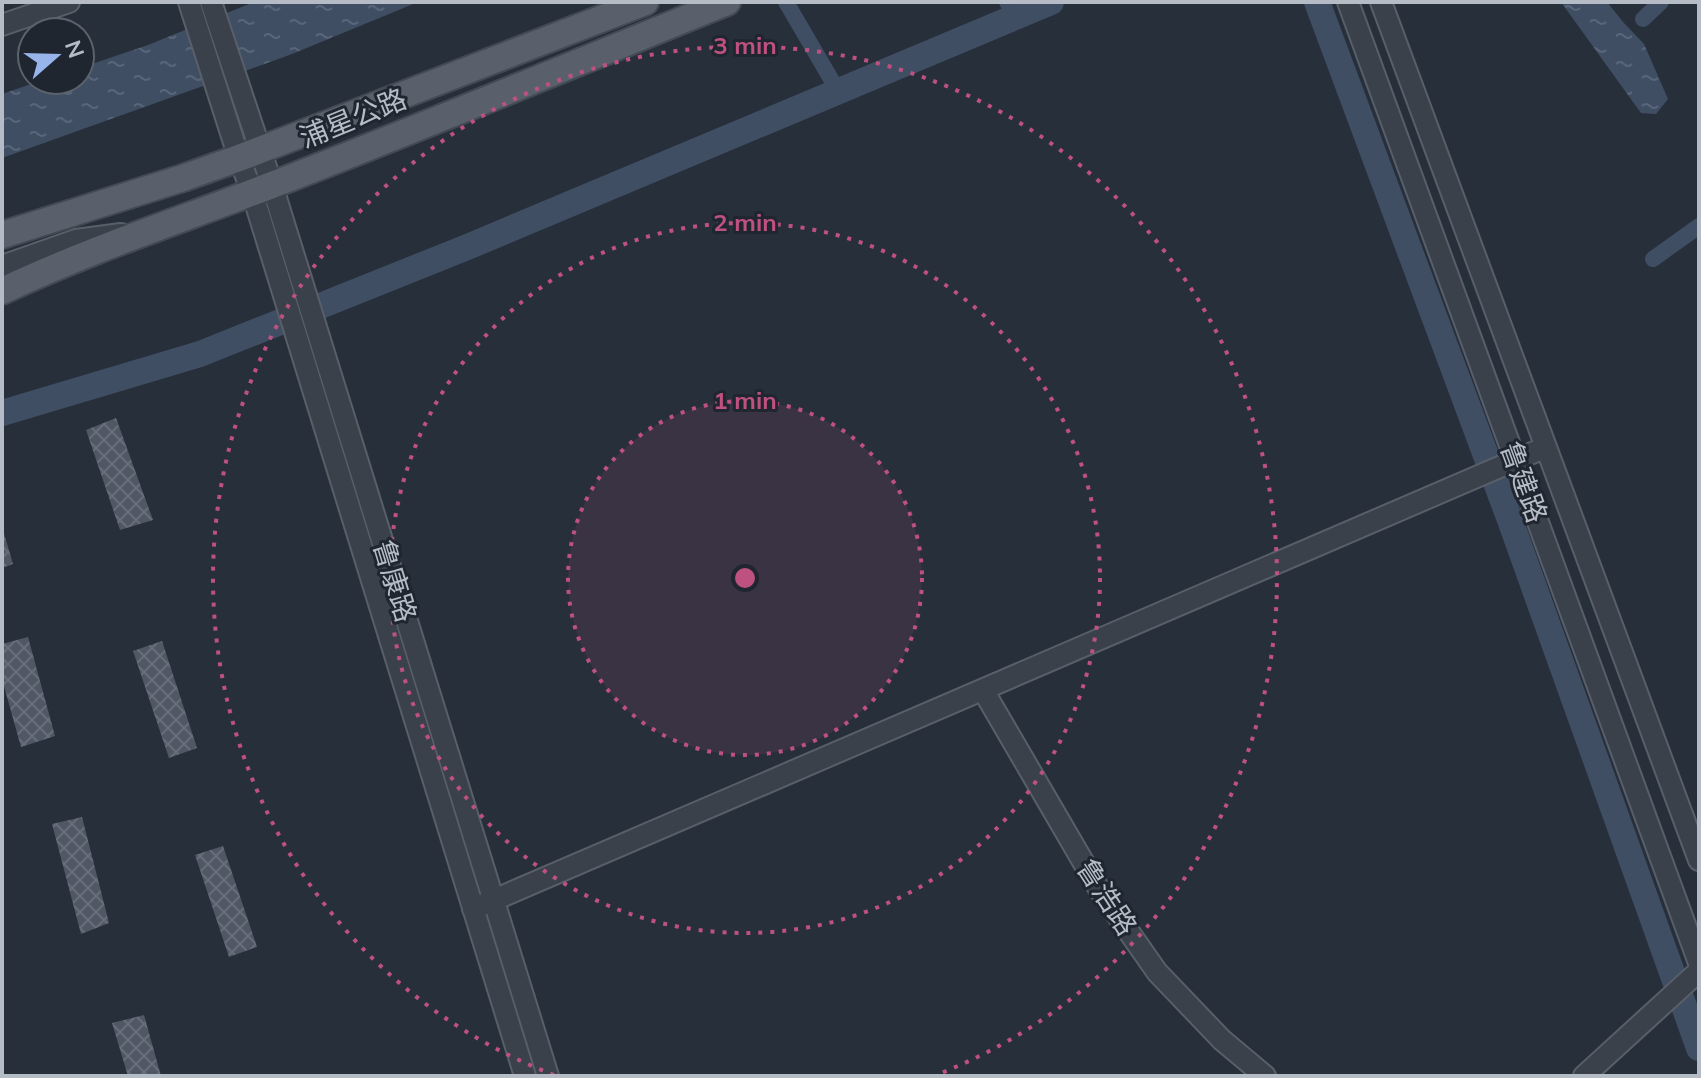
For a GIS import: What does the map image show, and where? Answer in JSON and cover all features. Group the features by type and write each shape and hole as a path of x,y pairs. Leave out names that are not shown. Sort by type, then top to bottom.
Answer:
{"main road":[{"name":"浦星公路","path":"2,235 183,178 645,2"},
{"name":"浦星公路","path":"2,291 145,230 262,188 727,2"}],"street":[{"path":"2,25 69,2"},
{"name":"鲁康路","path":"189,2 218,93 249,154 262,188 548,1076"},
{"name":"鲁康路","path":"211,2 238,87 249,154"},
{"name":"鲁建路","path":"1348,2 1699,963"},
{"name":"鲁建路","path":"1381,2 1699,860"},
{"name":"鲁康路","path":"262,188 473,909 525,1076"},
{"path":"2,266 76,240 145,230"},
{"path":"473,909 1546,447"},
{"name":"鲁浩路","path":"983,690 1099,889 1157,972 1222,1040 1265,1076"},
{"path":"1584,1076 1699,971"}],"water":[{"path":"254,2 418,2 292,54 2,158 2,94 16,89 16,96 96,96 96,63"},
{"path":"1561,2 1607,2 1644,44 1668,99 1656,114 1641,113"}],"building":[{"path":"116,418 153,520 120,530 86,430"},
{"path":"2,531 13,564 2,568"},
{"path":"28,637 55,736 21,747 2,679 2,644"},
{"path":"162,641 197,748 169,758 133,651"},
{"path":"82,817 109,923 81,934 52,824"},
{"path":"223,846 257,947 229,957 195,855"},
{"path":"144,1015 161,1076 128,1076 112,1023"}],"waterway":[{"path":"786,2 838,91"},
{"path":"1007,2 1015,17"},
{"path":"2,413 200,354 465,248 1051,2"},
{"path":"1317,2 1510,520 1699,1048"},
{"path":"1643,19 1661,2"},
{"path":"1653,259 1699,226"}]}
